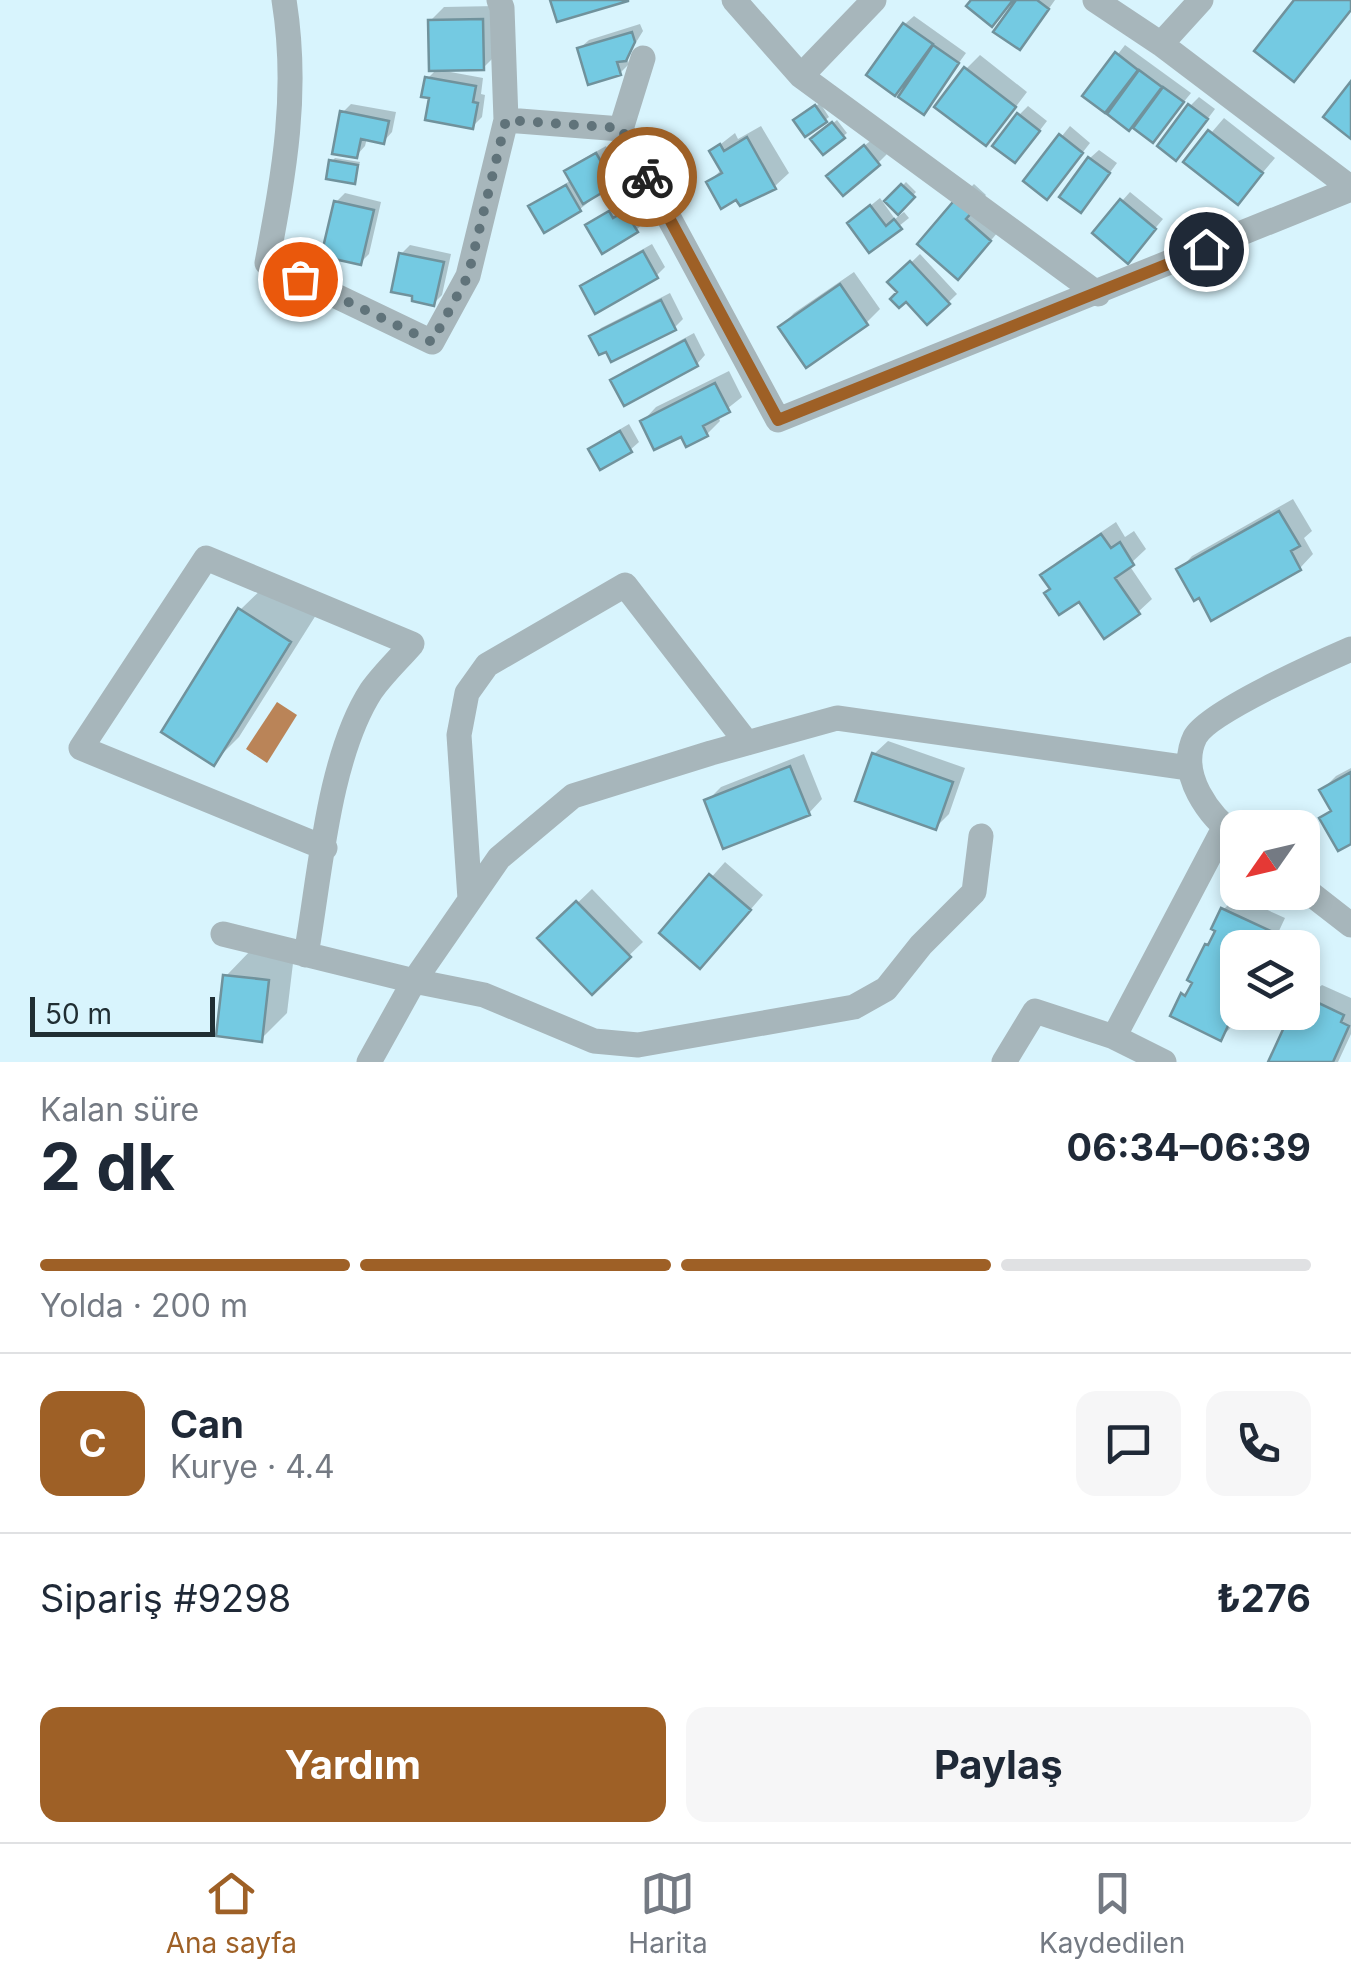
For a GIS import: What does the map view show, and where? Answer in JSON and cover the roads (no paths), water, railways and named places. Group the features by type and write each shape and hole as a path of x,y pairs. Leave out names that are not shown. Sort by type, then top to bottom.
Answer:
{"street":[{"path":"284,0 292,46 288,148 267,263 432,342 468,276 506,120 499,0"},
{"path":"734,0 801,76 1098,294"},
{"path":"801,76 874,0"},
{"path":"1095,0 1161,44 1351,189"},
{"path":"1161,44 1201,0"},
{"path":"643,58 621,128 778,420 1351,189"},
{"path":"506,120 621,128"},
{"path":"306,954 325,848 336,781 353,725 372,690 412,644 206,558 81,748 325,848"},
{"path":"470,899 460,736 467,693 487,665 625,585 746,743"},
{"path":"1220,819 1198,792 1189,768 1195,737 1210,722 1351,649"},
{"path":"368,1062 414,981 499,858 573,796 837,718 1189,768"},
{"path":"223,934 484,995 594,1041 638,1045 854,1007 886,988 974,892 982,836"},
{"path":"1114,1037 1220,851"},
{"path":"1320,901 1351,926"},
{"path":"1004,1062 1035,1011 1114,1037 1164,1062"}]}
